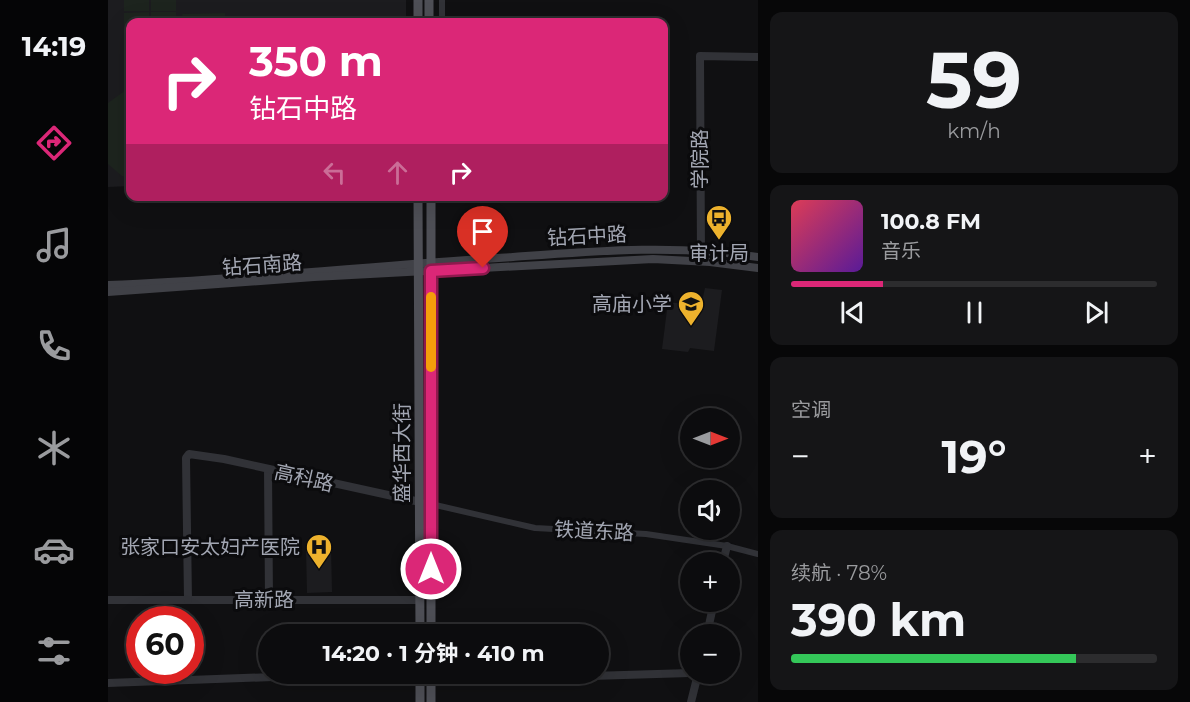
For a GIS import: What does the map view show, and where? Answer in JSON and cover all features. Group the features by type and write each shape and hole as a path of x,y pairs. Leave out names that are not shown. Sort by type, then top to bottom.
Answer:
{"main road":[{"path":"418,0 418,18"},
{"path":"429,0 429,18"},
{"name":"盛华西大街","path":"418,201 420,624"},
{"name":"盛华西大街","path":"431,201 431,624"},
{"name":"钻石中路","path":"418,267 653,249 701,250 758,257"},
{"name":"钻石中路","path":"431,266 653,259 701,261 758,268"},
{"name":"钻石南路","path":"108,285 418,267"},
{"name":"钻石南路","path":"108,292 418,267"},
{"path":"419,385 431,385"},
{"path":"420,684 420,702"},
{"path":"431,684 431,702"}],"street":[{"path":"442,0 442,18"},
{"name":"学院路","path":"701,261 700,56 758,57"},
{"name":"高科路","path":"188,600 186,458 189,454 224,459 420,502"},
{"path":"268,470 268,600"},
{"name":"铁道东路","path":"431,504 535,528 646,534 727,546 758,554"},
{"path":"726,552 727,546"},
{"name":"高新路","path":"108,600 420,600"},
{"path":"609,674 680,673"},
{"path":"108,683 258,678"},
{"path":"691,702 696,684"}],"shaded area":[{"path":"108,0 406,0 406,18 126,18 126,186 108,187"},
{"path":"124,0 149,0 149,11 124,11"},
{"path":"151,0 176,0 176,11 151,11"},
{"path":"149,12 149,18 126,18 126,25 124,25 124,13"},
{"path":"151,12 176,12 176,18 151,18"},
{"path":"225,13 225,18 182,18 182,14"},
{"path":"126,90 126,178 108,164 108,103"},
{"name":"高庙小学","path":"705,288 722,290 714,351 690,348 688,352 662,349 668,302 701,306"},
{"name":"张家口安太妇产医院","path":"306,548 331,548 332,592 307,593"}],"slow traffic":[{"path":"431,297 431,367"}],"place":[{"name":"审计局","path":"719,241"},
{"name":"高庙小学","path":"691,327"},
{"name":"张家口安太妇产医院","path":"319,570"}],"route":[{"path":"431,569 431,271 483,268"}]}
